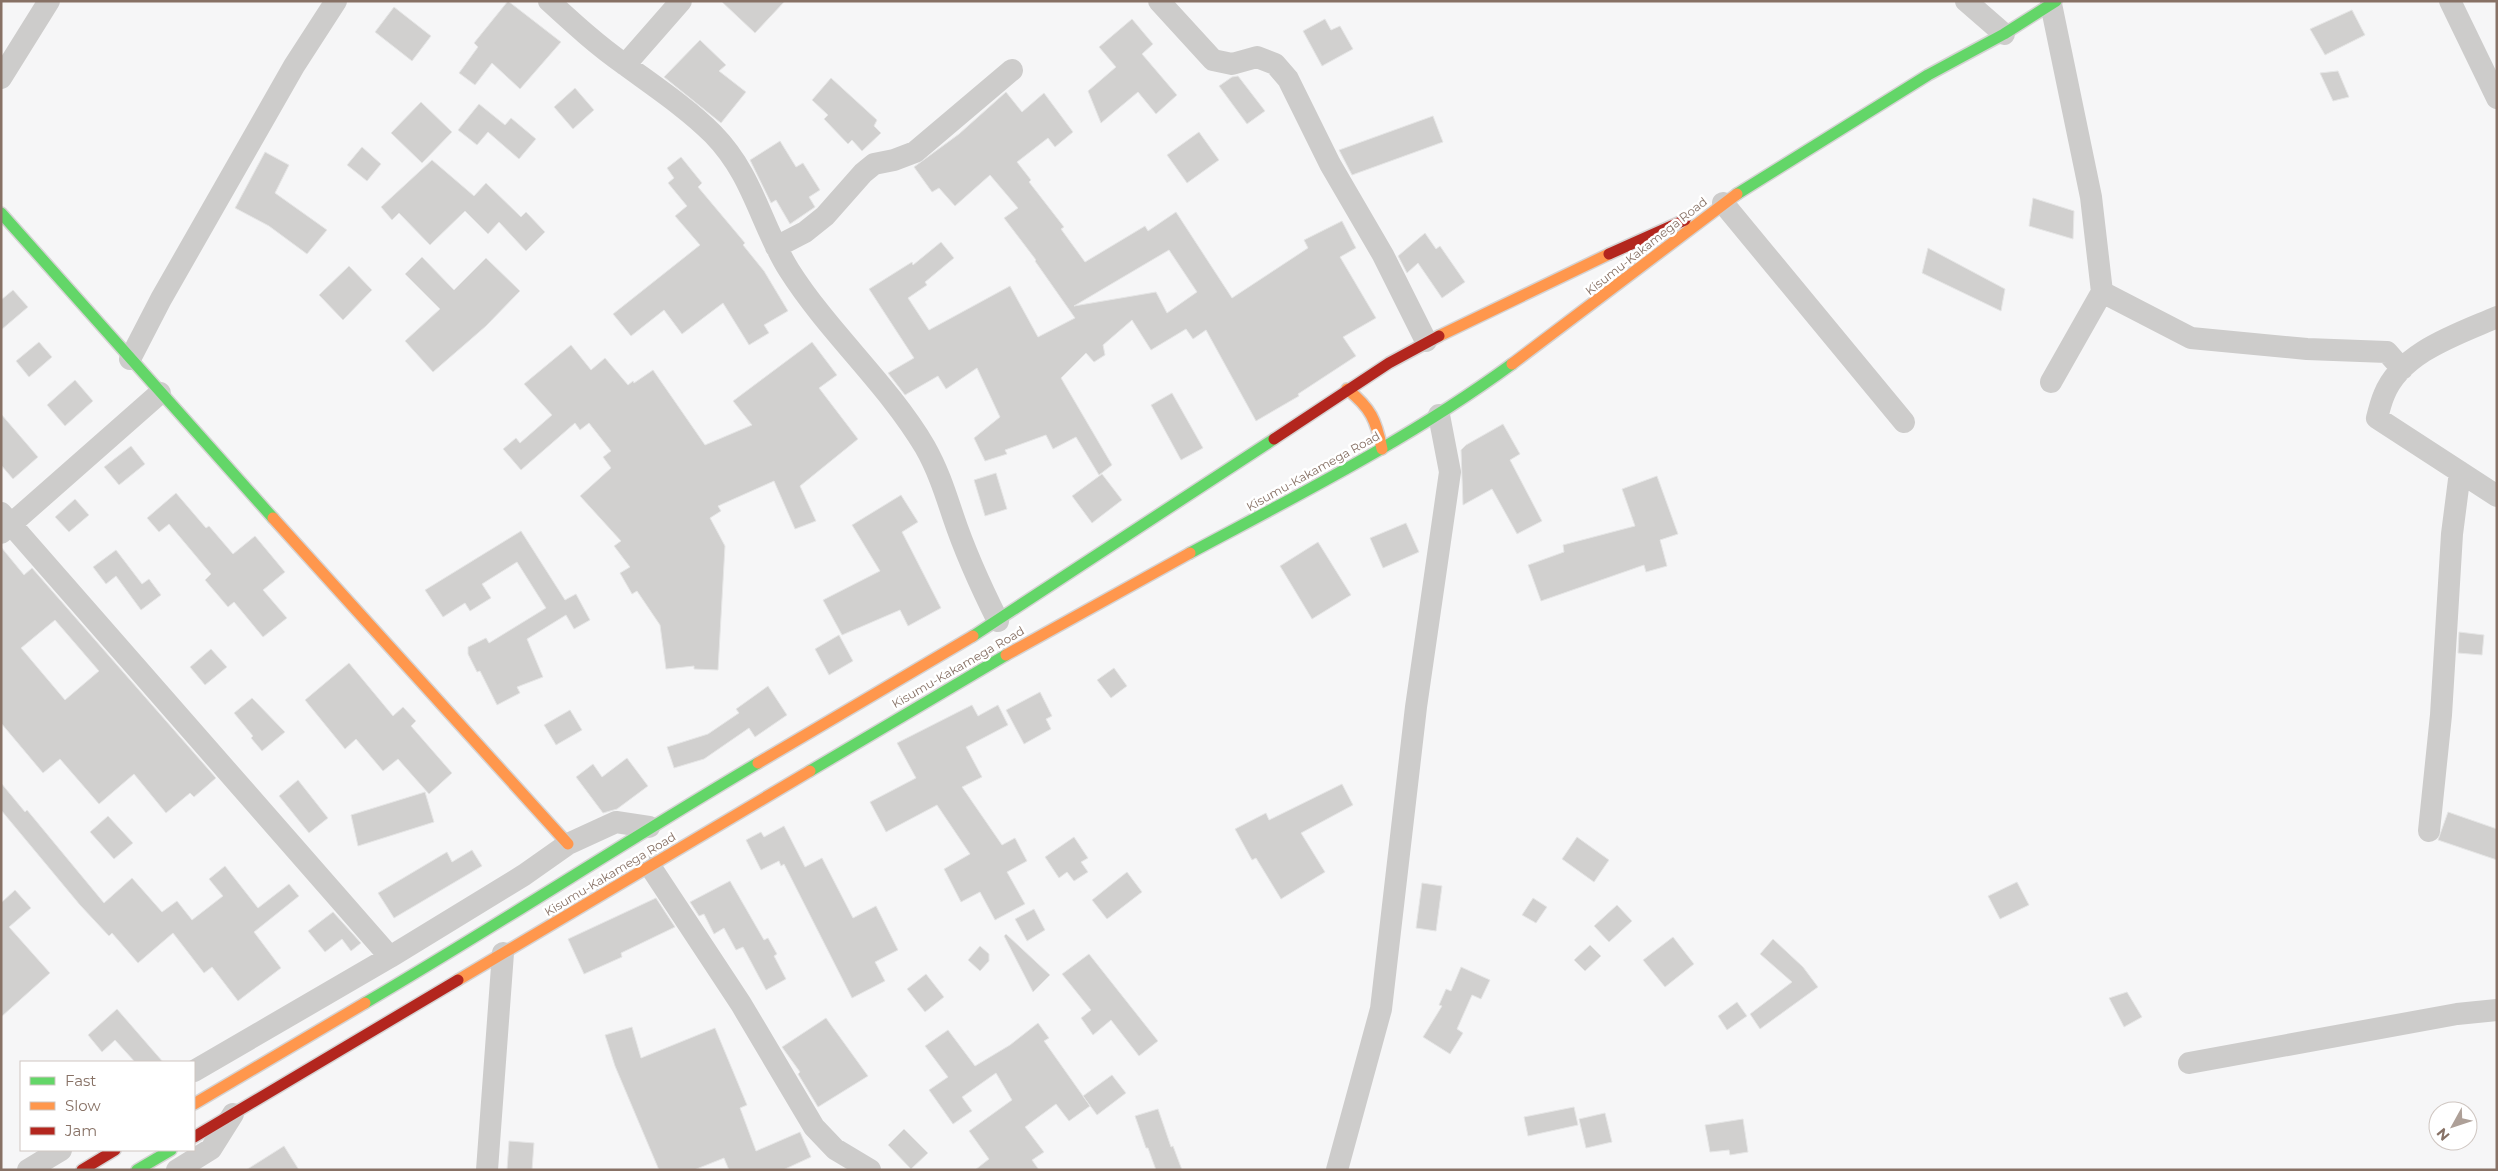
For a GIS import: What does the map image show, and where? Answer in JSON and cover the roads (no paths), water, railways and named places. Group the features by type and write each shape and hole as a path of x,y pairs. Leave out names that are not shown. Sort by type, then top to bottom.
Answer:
{"main road":[{"name":"Kisumu-Kakamega Road","path":"195,1136 411,1006 504,953 1027,642 1382,449 1439,415 1594,304 1723,203 1928,74 2004,34 2054,3"},
{"name":"Kisumu-Kakamega Road","path":"195,1103 482,934 649,827 998,621 1347,389 1426,341 1573,270 1723,203"},
{"path":"1,213 130,360 568,844"},
{"path":"1347,389 1367,405 1373,414 1382,449"},
{"path":"82,1170 113,1151"},
{"path":"137,1170 169,1151"}],"street":[{"path":"1,78 49,1"},
{"path":"130,360 160,299 294,66 336,1"},
{"path":"549,1 586,36 649,81 713,134 743,172 776,246 812,304 906,420 935,465 970,561 998,621"},
{"path":"625,65 681,1"},
{"path":"1160,1 1214,60 1232,64 1257,57 1275,64 1288,79 1330,164 1383,255 1426,341"},
{"path":"1966,1 2004,34"},
{"path":"2450,1 2497,98"},
{"path":"2051,382 2102,292 2090,197 2054,3"},
{"path":"776,246 805,232 825,216 836,206 863,173 874,164 894,160 915,152 1012,70"},
{"path":"1723,203 1904,422"},
{"path":"2102,292 2191,338 2307,349 2387,352 2402,369"},
{"path":"2497,317 2422,352 2402,369 2384,394 2377,418 2497,496"},
{"path":"160,393 5,523 390,957"},
{"path":"1336,1170 1381,1009 1416,707 1450,472 1439,415"},
{"path":"2429,832 2441,715 2452,534 2460,472"},
{"path":"195,1070 390,957 524,875 568,844 616,822 649,827"},
{"path":"650,866 741,1004 814,1127 836,1149 870,1170"},
{"path":"487,1170 504,953"},
{"path":"2189,1063 2457,1014 2497,1010"},
{"path":"177,1170 211,1149 233,1114"},
{"path":"28,1170 59,1151"}]}
